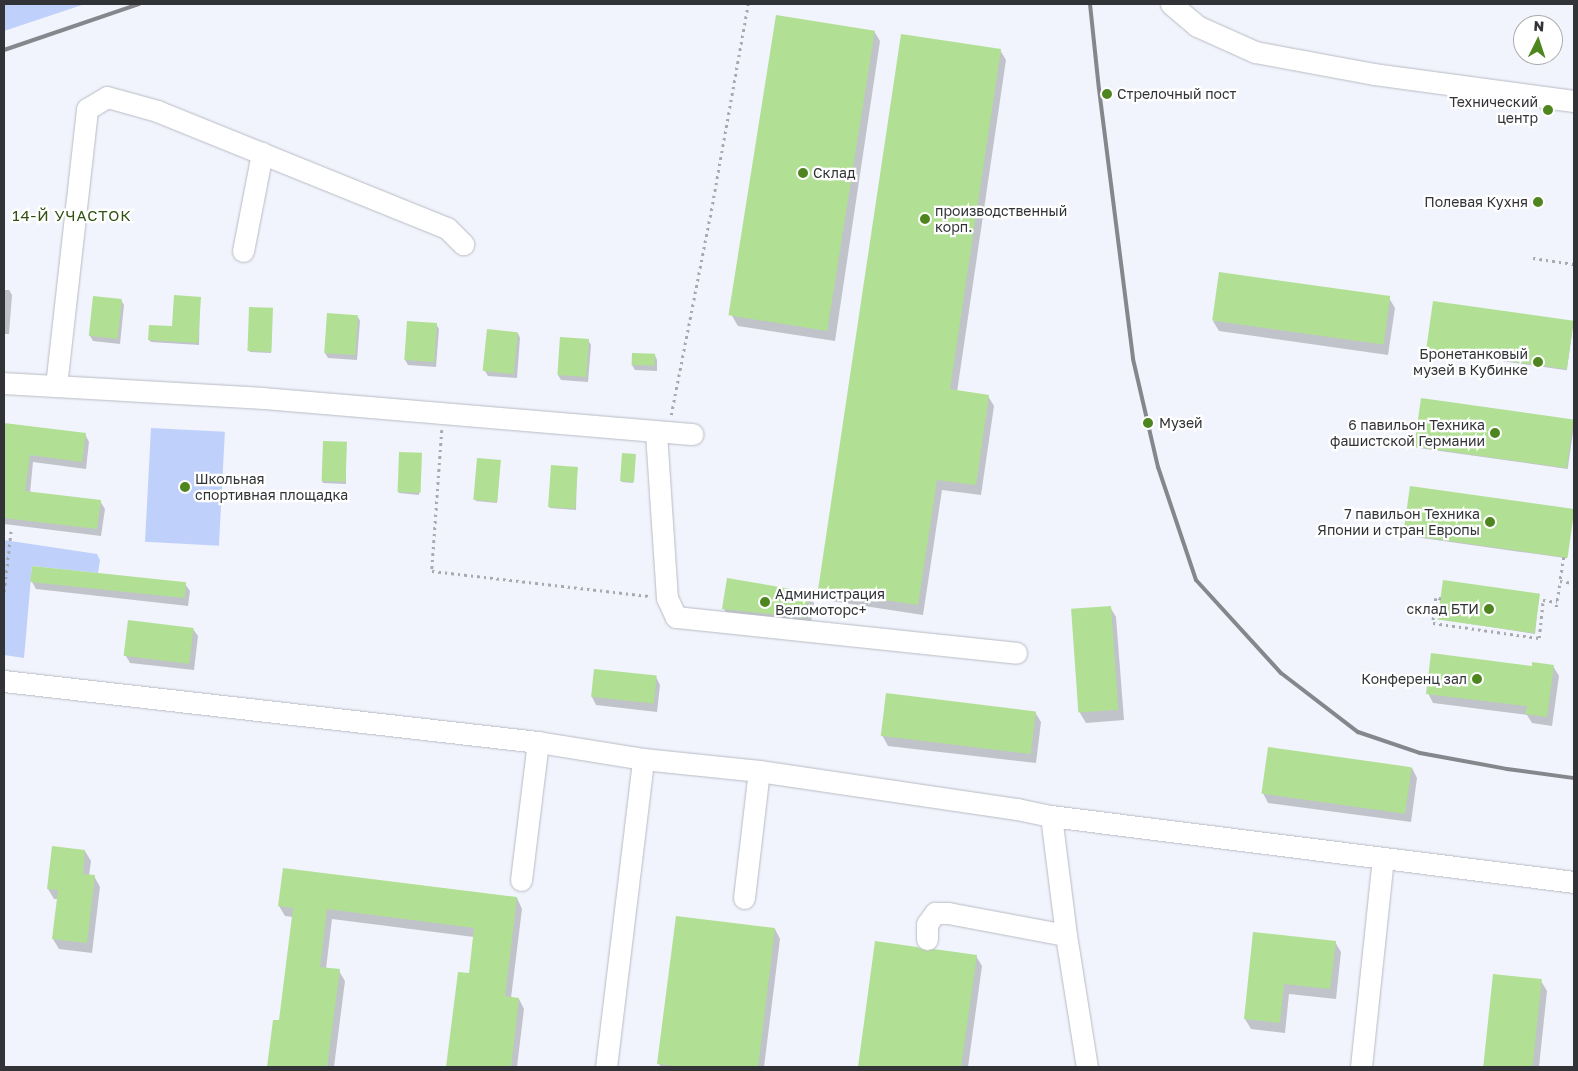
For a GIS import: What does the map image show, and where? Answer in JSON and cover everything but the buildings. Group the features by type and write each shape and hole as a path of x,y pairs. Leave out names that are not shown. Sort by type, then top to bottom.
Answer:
{"street":[{"path":"1171,4 1197,26 1255,52 1374,74 1574,101"},
{"path":"56,386 87,109 107,97 157,111 447,228 463,244"},
{"path":"243,251 262,153"},
{"path":"4,383 263,398 662,433 692,434"},
{"path":"662,433 667,598 676,617 1016,653"},
{"path":"4,681 538,742 644,759 759,772 1018,809 1052,816 1574,882"},
{"path":"521,880 538,742"},
{"path":"606,1067 644,759"},
{"path":"744,898 759,772"},
{"path":"1052,816 1066,935 1087,1067"},
{"path":"1361,1067 1383,858"},
{"path":"927,940 927,924 935,913 948,912 1066,935"}],"path":[{"path":"662,433 710,217 748,4"},
{"path":"1533,258 1574,264"},
{"path":"443,414 432,571 667,598"},
{"path":"4,592 11,530"},
{"path":"1556,607 1564,557"},
{"path":"1560,581 1574,583"},
{"path":"1441,599 1436,598 1433,623 1539,638 1543,600 1557,602"}],"shaded area":[{"path":"4,4 85,4 4,31"},
{"name":"Школьная спортивная площадка","path":"151,428 225,432 219,546 145,542"},
{"path":"4,540 97,554 100,560 98,573 32,566 24,658 4,655"}],"railway":[{"path":"4,50 139,4"},
{"path":"1090,4 1133,359 1158,467 1196,580 1281,673 1358,732 1420,753 1507,769 1574,778"}],"place":[{"name":"Стрелочный пост","path":"1107,94"},
{"name":"Технический центр","path":"1548,110"},
{"name":"Склад","path":"803,173"},
{"name":"Полевая Кухня","path":"1538,202"},
{"name":"производственный корп.","path":"925,219"},
{"name":"Бронетанковый музей в Кубинке","path":"1538,362"},
{"name":"Музей","path":"1148,423"},
{"name":"6 павильон Техника фашистской Германии","path":"1495,433"},
{"name":"Школьная спортивная площадка","path":"185,487"},
{"name":"7 павильон Техника Японии и стран Европы","path":"1490,522"},
{"name":"Администрация Веломоторс+","path":"765,602"},
{"name":"склад БТИ","path":"1489,609"},
{"name":"Конференц зал","path":"1477,679"}],"district":[{"name":"14-Й УЧАСТОК","path":"72,216"}]}
